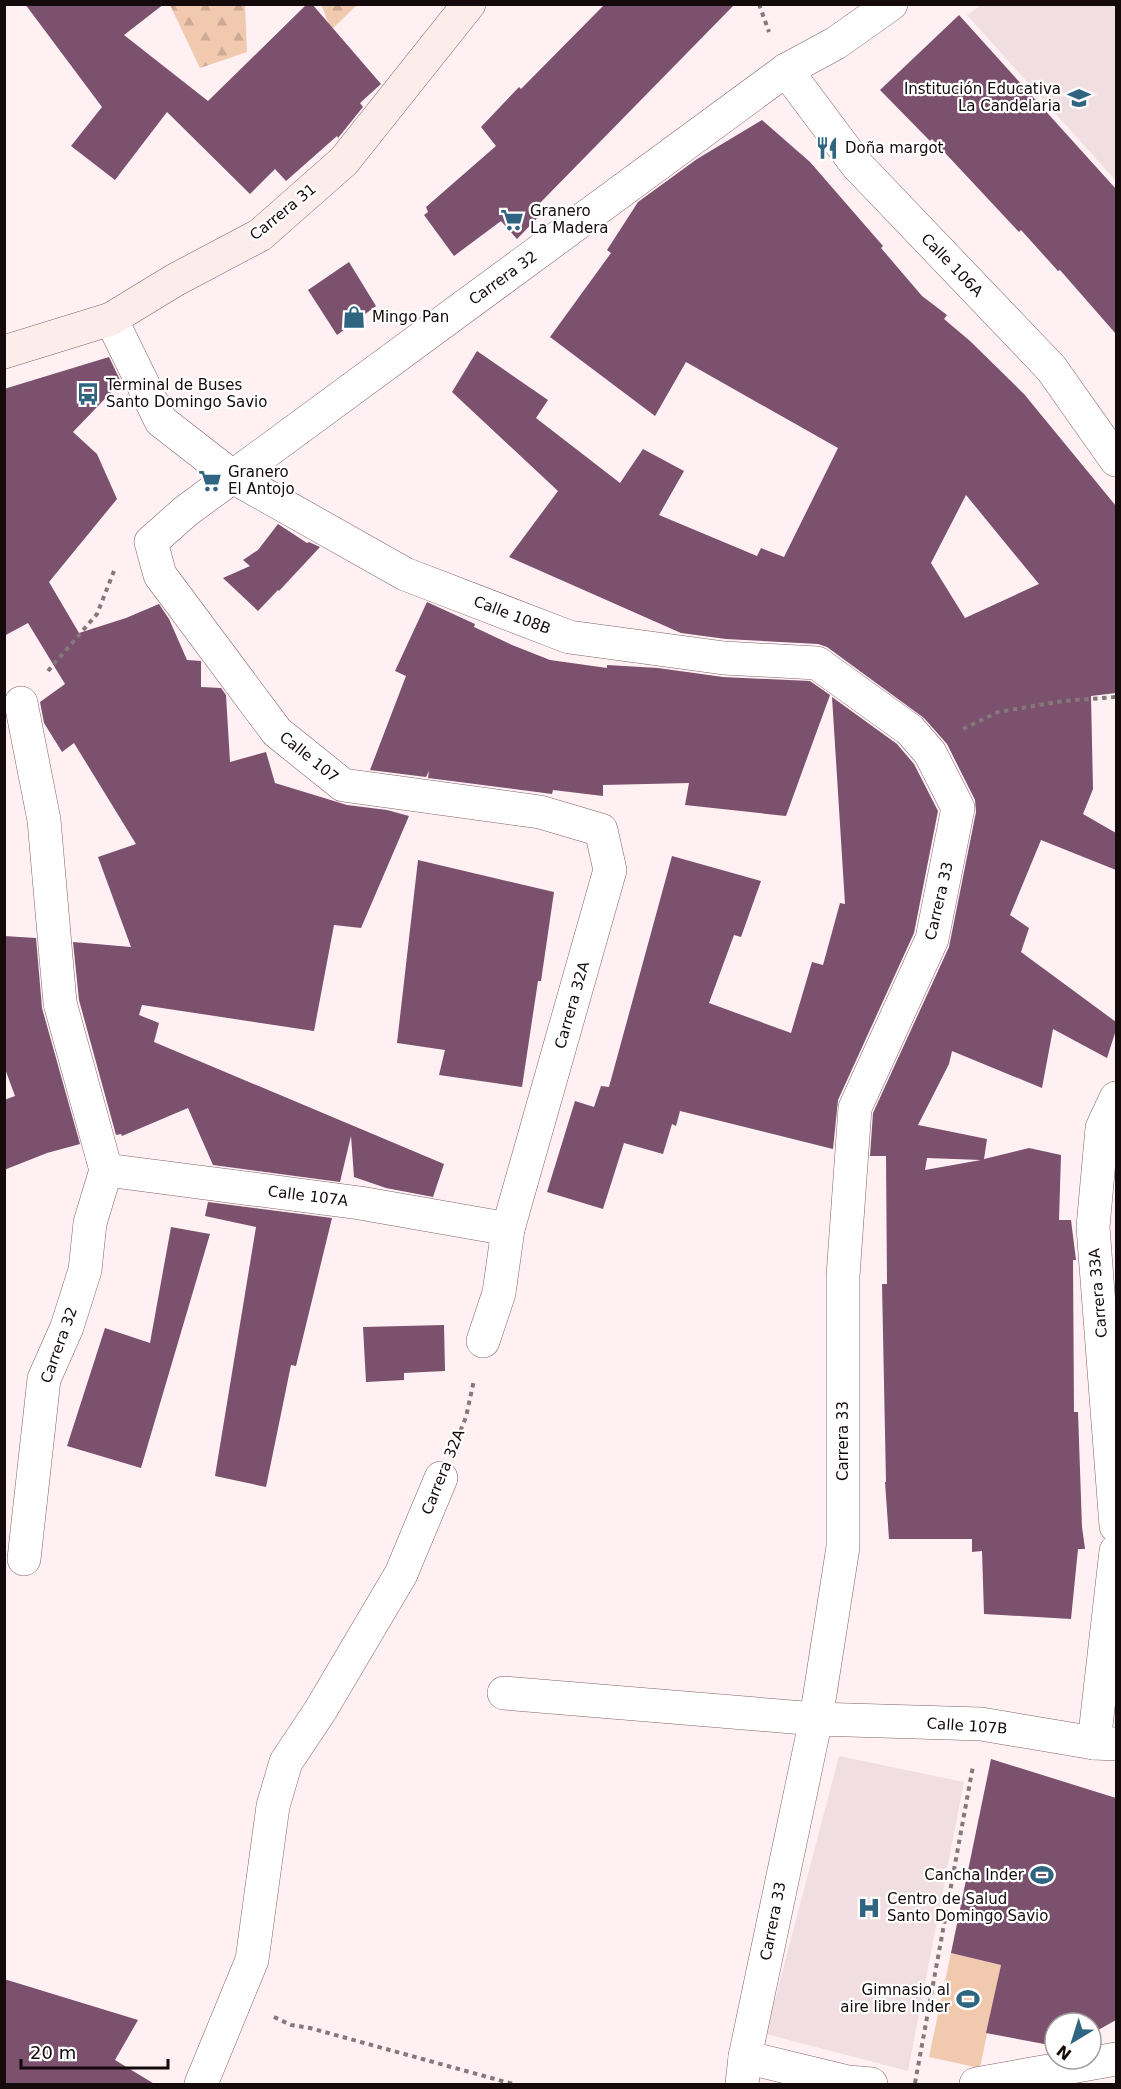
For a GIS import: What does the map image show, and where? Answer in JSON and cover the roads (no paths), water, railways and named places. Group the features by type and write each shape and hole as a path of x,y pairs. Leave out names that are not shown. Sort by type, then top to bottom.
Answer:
{"street":[{"name":"Carrera 31","path":"4,352 111,319 176,280 260,235 344,161 469,4"},
{"name":"Carrera 32","path":"151,542 186,511 786,70 836,43 891,4"},
{"name":"Calle 106A","path":"786,70 857,165 1051,368 1116,460"},
{"name":"Calle 108B","path":"111,319 161,421 233,477 405,574 569,637 724,658 817,663 910,730 930,753 958,808"},
{"name":"Calle 107","path":"151,542 160,575 277,732 343,785 540,812 601,830"},
{"path":"21,703 44,820 60,1003 106,1170"},
{"name":"Carrera 33","path":"744,2071 816,1719 843,1547 843,1276 855,1108 932,939 958,808"},
{"name":"Carrera 32A","path":"483,1341 499,1293 508,1229 610,870 601,830"},
{"name":"Carrera 33A","path":"1116,1098 1102,1128 1093,1227 1116,1526"},
{"name":"Carrera 32","path":"24,1559 44,1379 67,1327 85,1270 90,1223 106,1170"},
{"name":"Calle 107A","path":"106,1170 360,1203 508,1229"},
{"name":"Carrera 32A","path":"201,2085 252,1960 273,1806 286,1762 401,1574 441,1478"},
{"path":"1105,1743 1116,1551"},
{"name":"Calle 107B","path":"504,1692 816,1719 981,1724 1105,1743"},
{"path":"976,2085 1116,2060"},
{"path":"744,2071 871,2085"}],"place":[{"name":"Institución Educativa La Candelaria","path":"1079,98"},
{"name":"Doña margot","path":"827,148"},
{"name":"Granero La Madera","path":"512,220"},
{"name":"Mingo Pan","path":"354,317"},
{"name":"Terminal de Buses Santo Domingo Savio","path":"88,394"},
{"name":"Granero El Antojo","path":"210,481"},
{"name":"Cancha Inder","path":"1042,1875"},
{"name":"Centro de Salud Santo Domingo Savio","path":"869,1908"},
{"name":"Gimnasio al aire libre Inder","path":"968,1999"}]}
